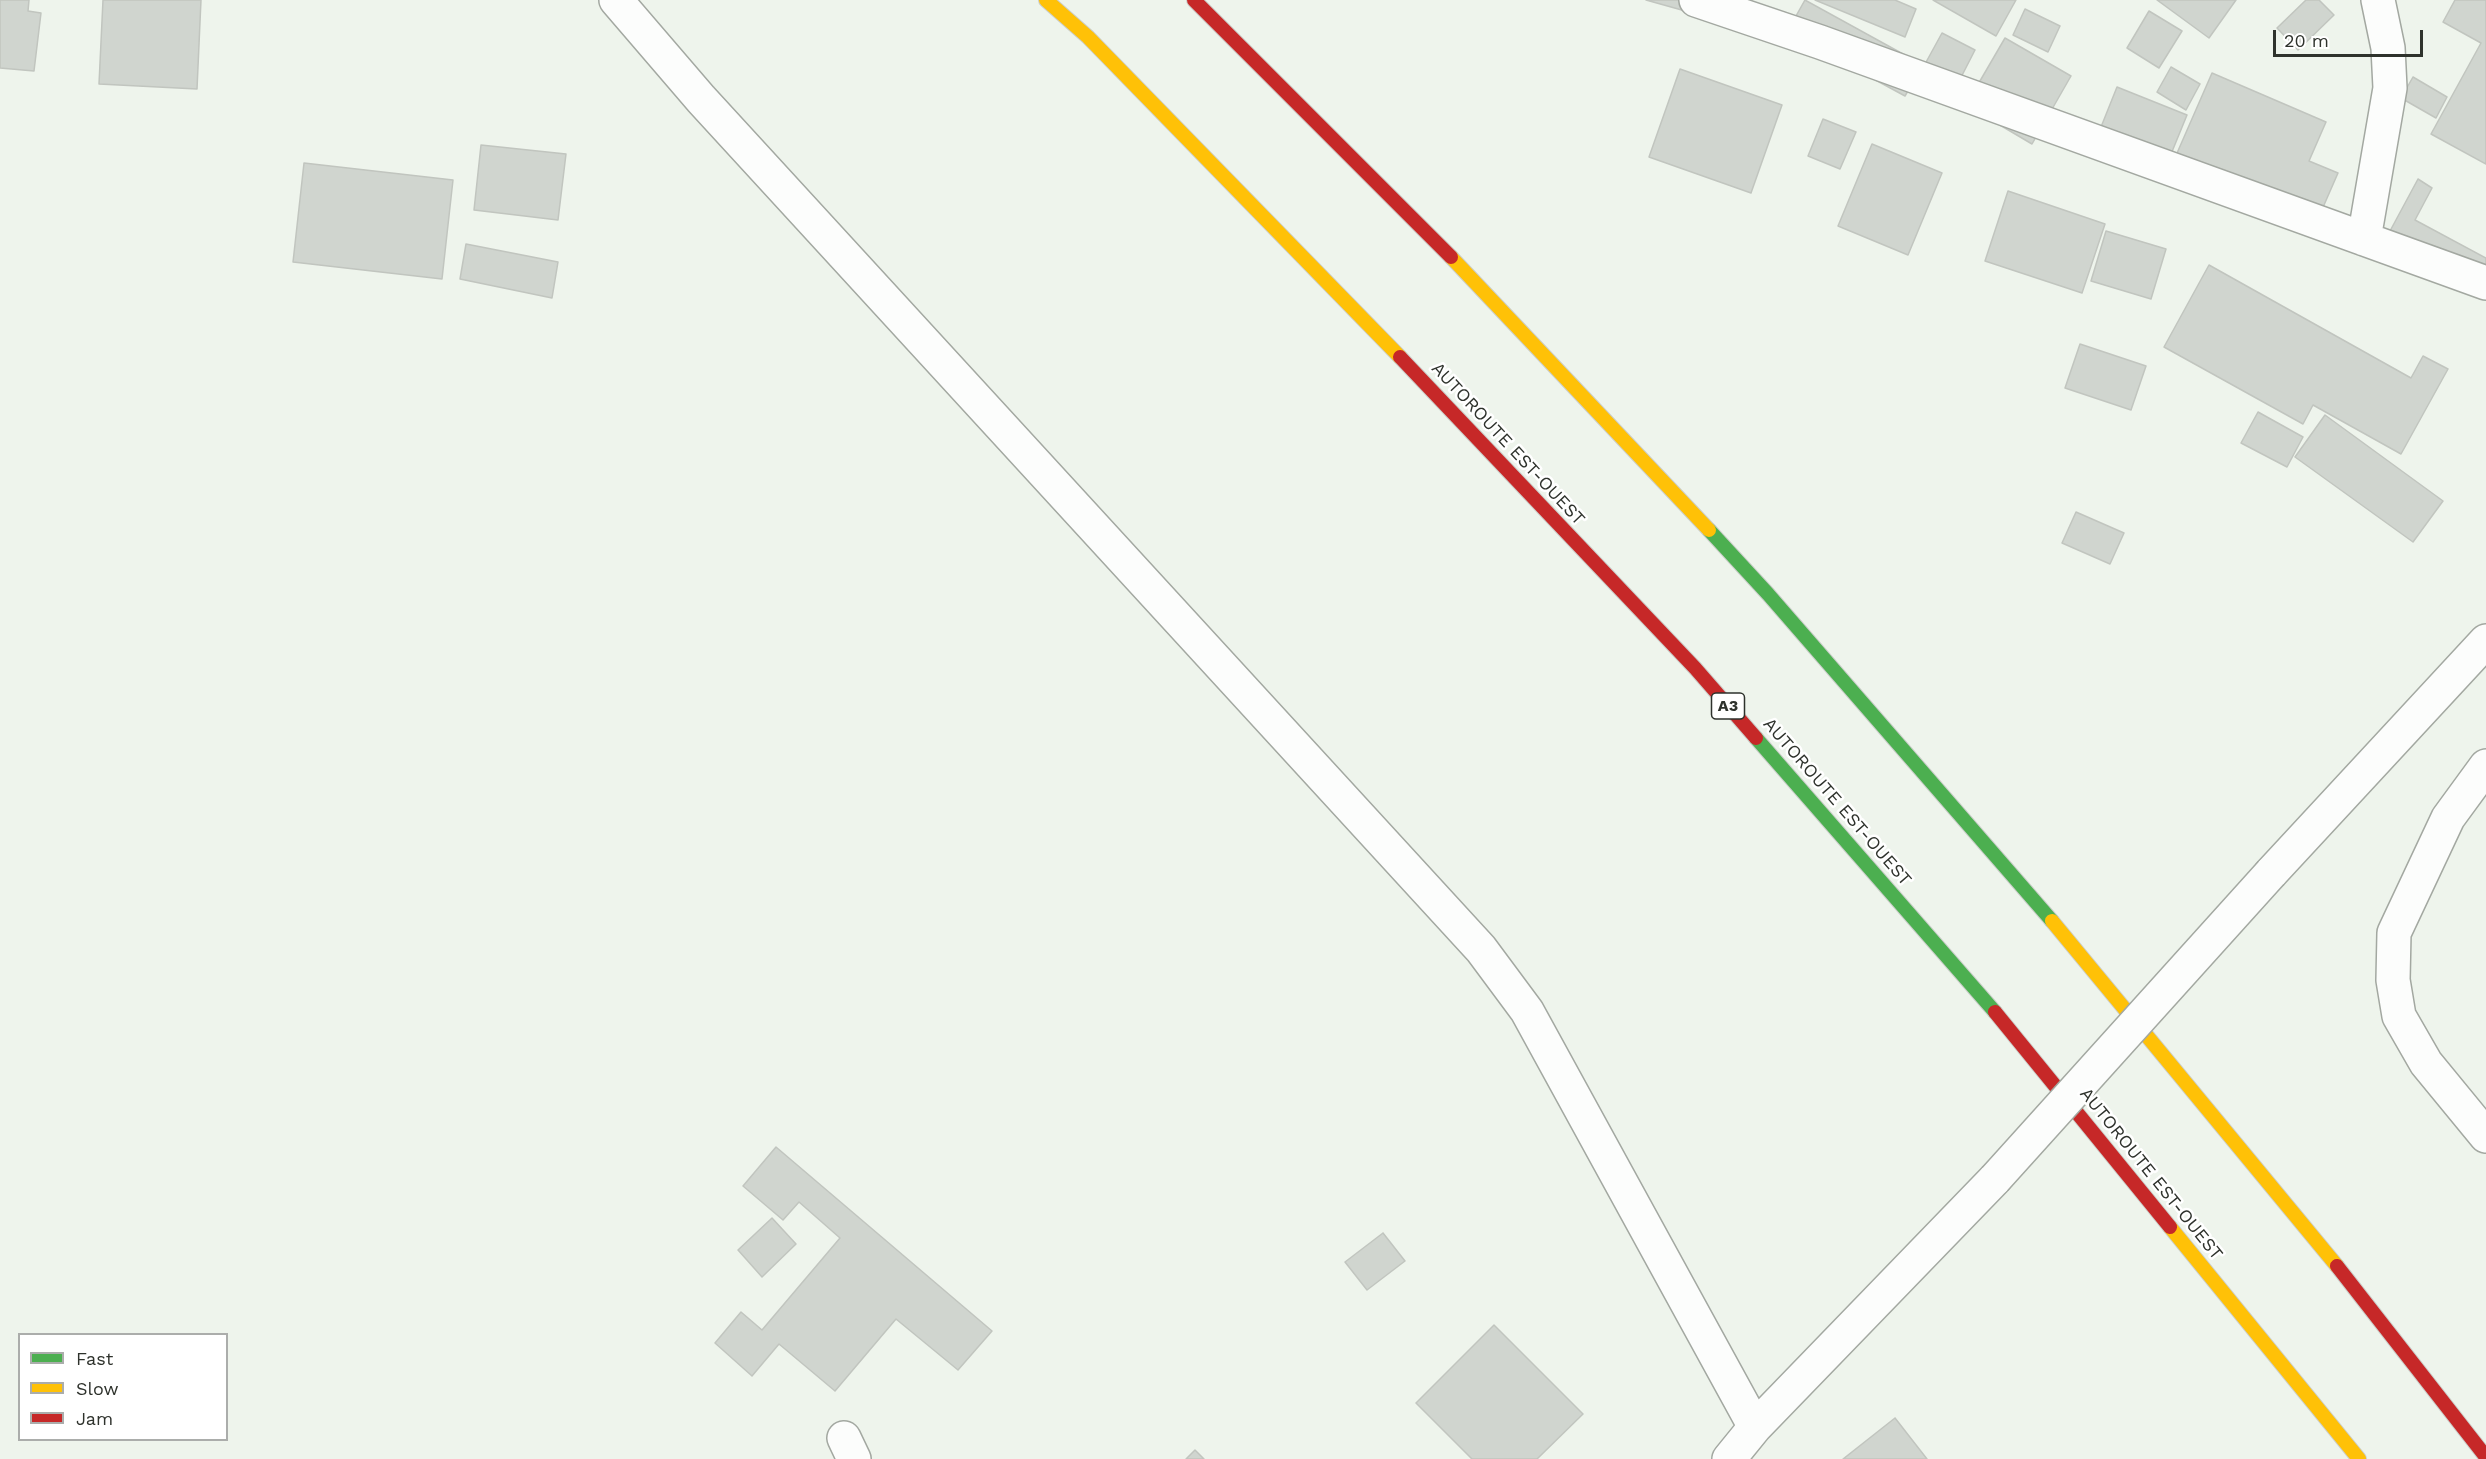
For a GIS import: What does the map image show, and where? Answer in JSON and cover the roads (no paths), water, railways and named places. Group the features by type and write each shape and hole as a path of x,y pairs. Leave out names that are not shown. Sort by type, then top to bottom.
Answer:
{"highway":[{"name":"AUTOROUTE EST-OUEST","path":"1046,0 1088,37 1364,318 1695,668 1977,989 2359,1459"},
{"path":"1194,0 1488,294 1768,594 2055,924 2369,1305 2486,1457"}],"street":[{"path":"616,0 701,99 1481,949 1527,1011 1755,1427"},
{"path":"1696,0 1821,42 2486,283"},
{"path":"2364,239 2390,88 2388,48 2378,0"},
{"path":"1729,1459 1755,1427 1995,1179 2271,873 2486,641"},
{"path":"2486,766 2448,818 2394,933 2392,980 2399,1016 2426,1063 2486,1136"}]}
